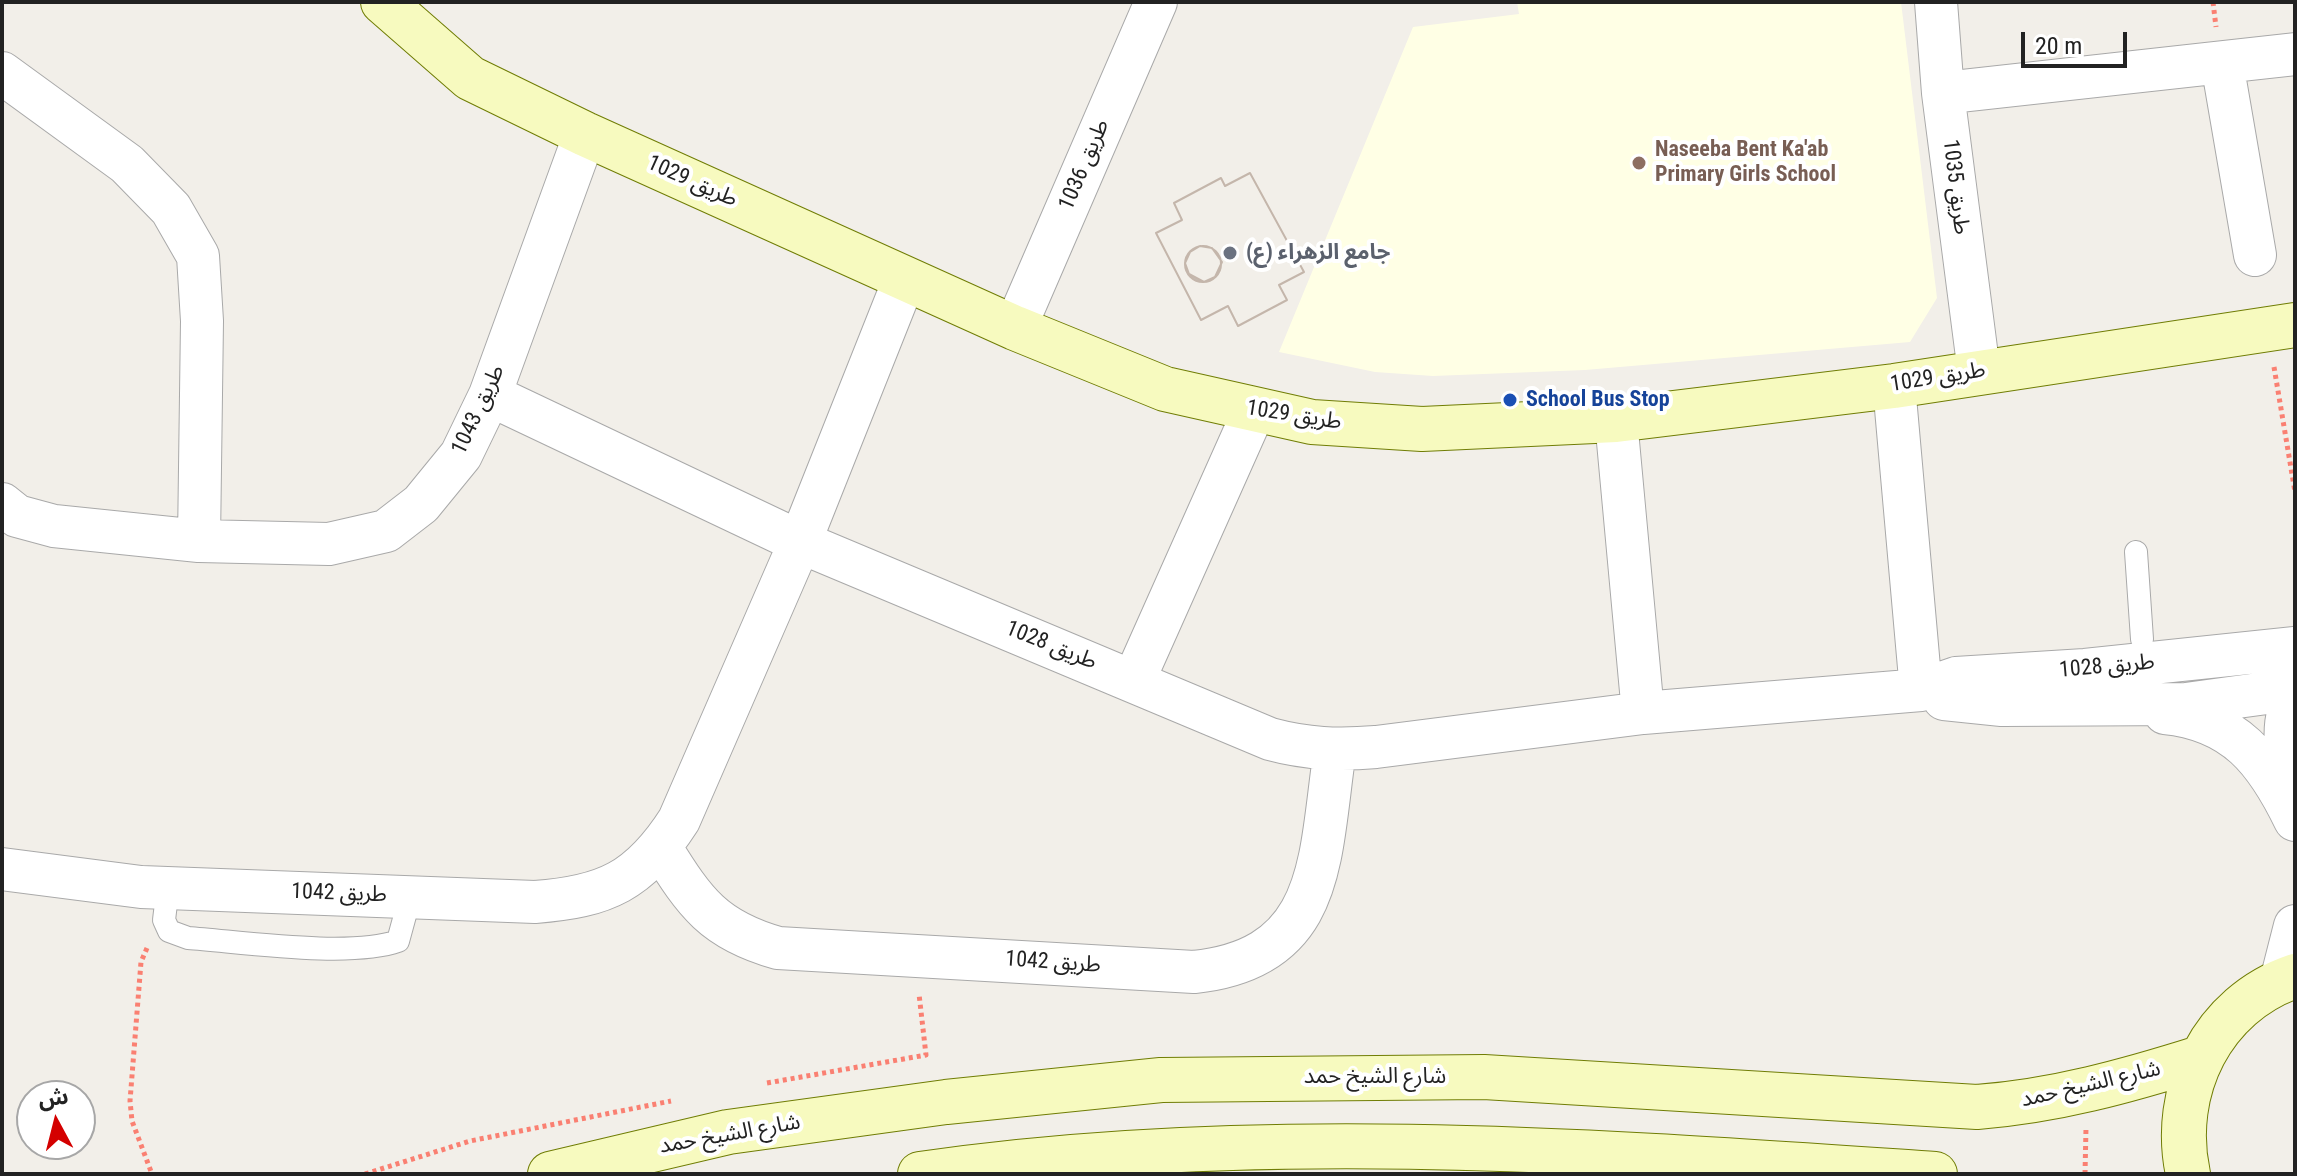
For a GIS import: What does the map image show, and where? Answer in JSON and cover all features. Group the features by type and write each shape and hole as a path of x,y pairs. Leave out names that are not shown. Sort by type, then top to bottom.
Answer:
{"main road":[{"name":"طريق 1029","path":"383,2 470,78 585,134 1015,328 1165,389 1312,422 1422,429 1616,420 1894,386 2281,328"},
{"path":"2188,1174 2183,1150 2183,1118 2189,1087 2200,1058 2221,1026 2239,1009 2288,978"},
{"name":"شارع الشيخ حمد","path":"550,1174 728,1132 946,1102 1161,1080 1484,1077 1977,1107 2029,1103 2087,1091 2200,1058"},
{"path":"920,1174 1171,1151 1375,1144 1673,1156 1935,1174"},
{"path":"1673,1156 1745,1174"}],"street":[{"name":"طريق 1036","path":"1015,328 1156,2"},
{"name":"طريق 1035","path":"1936,2 1943,93 1979,372"},
{"path":"1943,93 2295,54"},
{"path":"2222,63 2255,255"},
{"path":"2,73 127,164 171,209 198,256 202,321 199,541"},
{"name":"طريق 1043","path":"2,504 17,516 54,526 199,541 329,544 386,531 421,504 461,455 490,395 585,134"},
{"name":"طريق 1042","path":"2,869 168,887 535,902 582,898 626,879 661,848 679,820 800,542 905,278"},
{"path":"1894,386 1921,690"},
{"name":"طريق 1028","path":"490,395 800,542 1270,739 1302,747 1335,750 1643,713 1921,690 1956,678 2090,688 2186,704 2295,689"},
{"path":"1134,680 1254,411"},
{"path":"1616,420 1643,713"},
{"path":"2295,620 2142,639 2107,649 2090,688 2216,726 2250,748 2266,765 2295,817"},
{"name":"طريق 1028","path":"2090,688 2251,653 2295,648"},
{"path":"2251,653 2295,675"},
{"path":"2295,699 2289,706 2286,728 2295,817"},
{"name":"طريق 1042","path":"661,848 690,896 714,921 744,939 778,948 1194,972 1228,968 1260,955 1287,933 1306,905 1317,872 1335,750"},
{"path":"2288,978 2295,926"}],"lane":[{"path":"2136,552 2142,639"},
{"path":"168,887 164,920 169,931 188,938 379,948 398,941 410,897"}],"path":[{"path":"2281,328 2295,492"},
{"path":"152,1174 132,1121 130,1101 141,962 147,948 169,931"},
{"path":"914,954 926,1055"}],"shaded area":[{"name":"Naseeba Bent Ka'ab Primary Girls School","path":"1517,2 1901,2 1937,298 1910,342 1585,370 1433,376 1375,372 1279,352 1413,27 1519,14"}],"building":[{"name":"جامع الزهراء (ع)","path":"1250,173 1304,272 1279,285 1287,300 1238,326 1228,306 1201,320 1156,233 1182,220 1174,203 1221,178 1225,186","holes":["1200,246 1212,248 1222,262 1215,277 1204,282 1189,274 1185,263 1190,252"]},
{"name":"جامع الزهراء (ع)","path":"1250,173 1304,272 1279,285 1287,300 1238,326 1228,306 1201,320 1156,233 1182,220 1174,203 1221,178 1225,186"},
{"path":"1203,246 1216,251 1221,264 1216,277 1203,282 1190,277 1185,264 1190,251"}],"place":[{"name":"Naseeba Bent Ka'ab Primary Girls School","path":"1639,163"},
{"name":"جامع الزهراء (ع)","path":"1230,253"},
{"name":"School Bus Stop","path":"1510,400"}]}
